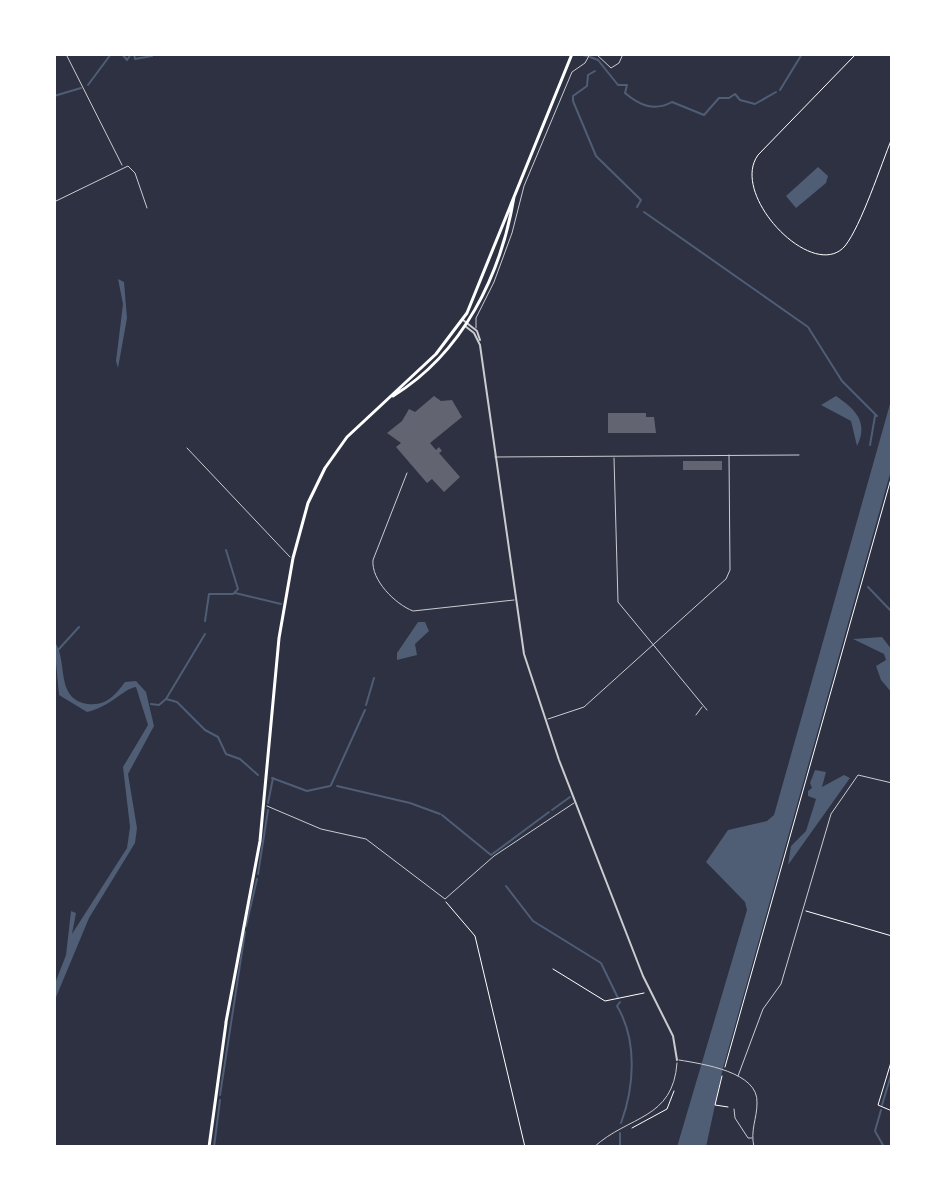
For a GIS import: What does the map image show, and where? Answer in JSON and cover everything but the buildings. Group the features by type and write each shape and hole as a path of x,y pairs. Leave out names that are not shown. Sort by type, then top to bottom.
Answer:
{"main road":[{"path":"209,1147 226,1023 264,806 271,701 293,558 308,503 325,468 354,429 436,354 462,322 483,280 516,189 572,54"},
{"path":"384,401 427,372 467,325 493,272 516,189"}],"street":[{"path":"66,54 123,167"},
{"path":"590,54 585,63 572,72 524,186 502,262 476,318 524,654 576,802 650,991 671,1030 677,1060 671,1092 662,1106 614,1130 594,1147"},
{"path":"596,54 611,68 619,63 623,54"},
{"path":"54,202 123,167 133,169 147,208"},
{"path":"462,322 477,331"},
{"path":"467,325 480,345"},
{"path":"187,448 293,558"},
{"path":"545,720 584,707 729,575 729,455"},
{"path":"495,457 799,455"},
{"path":"614,456 616,596 623,611 707,710"},
{"path":"407,473 373,560 373,572 381,584 413,611 514,600"},
{"path":"696,715 703,705"},
{"path":"738,1076 762,1012 781,984 826,827 852,783 862,774 892,783"},
{"path":"264,806 332,832 366,839 445,899 494,856 576,802"},
{"path":"677,1060 738,1076 750,1084 757,1098 752,1138 754,1147"},
{"path":"734,1109 735,1118 748,1138 752,1138"}],"path":[{"path":"856,54 758,155 750,174 752,190 797,247 820,254 837,251 850,237 892,138"},
{"path":"888,54 892,57"},
{"path":"734,1109 715,1105 892,475"},
{"path":"445,899 475,936 525,1147"},
{"path":"803,910 892,936"},
{"path":"553,969 605,1001 650,991"},
{"path":"892,1059 878,1105 892,1111"}],"water":[{"path":"818,167 828,176 826,183 796,208 786,196"},
{"path":"118,279 124,282 127,318 118,368 116,361 123,304"},
{"path":"836,396 849,406 861,423 857,446 851,421 821,405"},
{"path":"892,397 892,467 723,1068 706,1147 677,1147 747,910 745,902 706,862 728,830 767,821 774,815"},
{"path":"418,622 425,622 429,631 415,644 417,655 397,660 397,653"},
{"path":"882,637 892,650 892,693 881,680 876,666 886,660 884,654 853,639"},
{"path":"54,641 61,658 66,687 77,701 100,703 114,695 125,682 136,681 146,692 154,726 128,774 137,828 135,843 89,918 54,1002 54,986 66,955 71,911 76,913 72,934 127,848 130,827 123,767 148,725 136,687 87,712 59,695"},
{"path":"815,770 826,772 822,787 844,775 850,778 788,865 791,846 806,831 816,799 808,796"}],"waterway":[{"path":"88,85 111,54"},
{"path":"122,54 127,60 131,54"},
{"path":"134,54 135,59 151,54"},
{"path":"578,54 587,56"},
{"path":"780,90 802,54"},
{"path":"590,57 598,60 618,85 627,85 625,93 647,106 672,102 704,115 719,98 729,98 735,94 740,100 755,104 776,92"},
{"path":"595,71 588,75 587,86 573,96 573,101 596,156 641,200 637,207"},
{"path":"54,96 81,88"},
{"path":"644,212 808,327 842,381 877,416"},
{"path":"870,445 875,416"},
{"path":"205,621 209,594 233,594 238,589 226,550"},
{"path":"868,587 892,612"},
{"path":"235,593 281,604"},
{"path":"58,650 79,627"},
{"path":"151,704 159,705 166,699 205,634"},
{"path":"366,705 374,678"},
{"path":"166,699 177,702 205,730 218,737 226,754 240,759 258,775"},
{"path":"331,785 365,710"},
{"path":"272,778 307,791 330,786"},
{"path":"268,803 273,778"},
{"path":"337,786 410,803 440,814"},
{"path":"552,810 570,797"},
{"path":"258,874 268,810"},
{"path":"442,815 491,855 549,812"},
{"path":"246,926 257,879"},
{"path":"506,886 533,921 601,963 618,998"},
{"path":"220,1095 245,932"},
{"path":"620,1002 617,1006 628,1034 632,1064 629,1095 621,1123"},
{"path":"882,1105 892,1072"},
{"path":"214,1147 220,1100"},
{"path":"881,1110 875,1131 884,1147"},
{"path":"620,1133 620,1147"}]}
